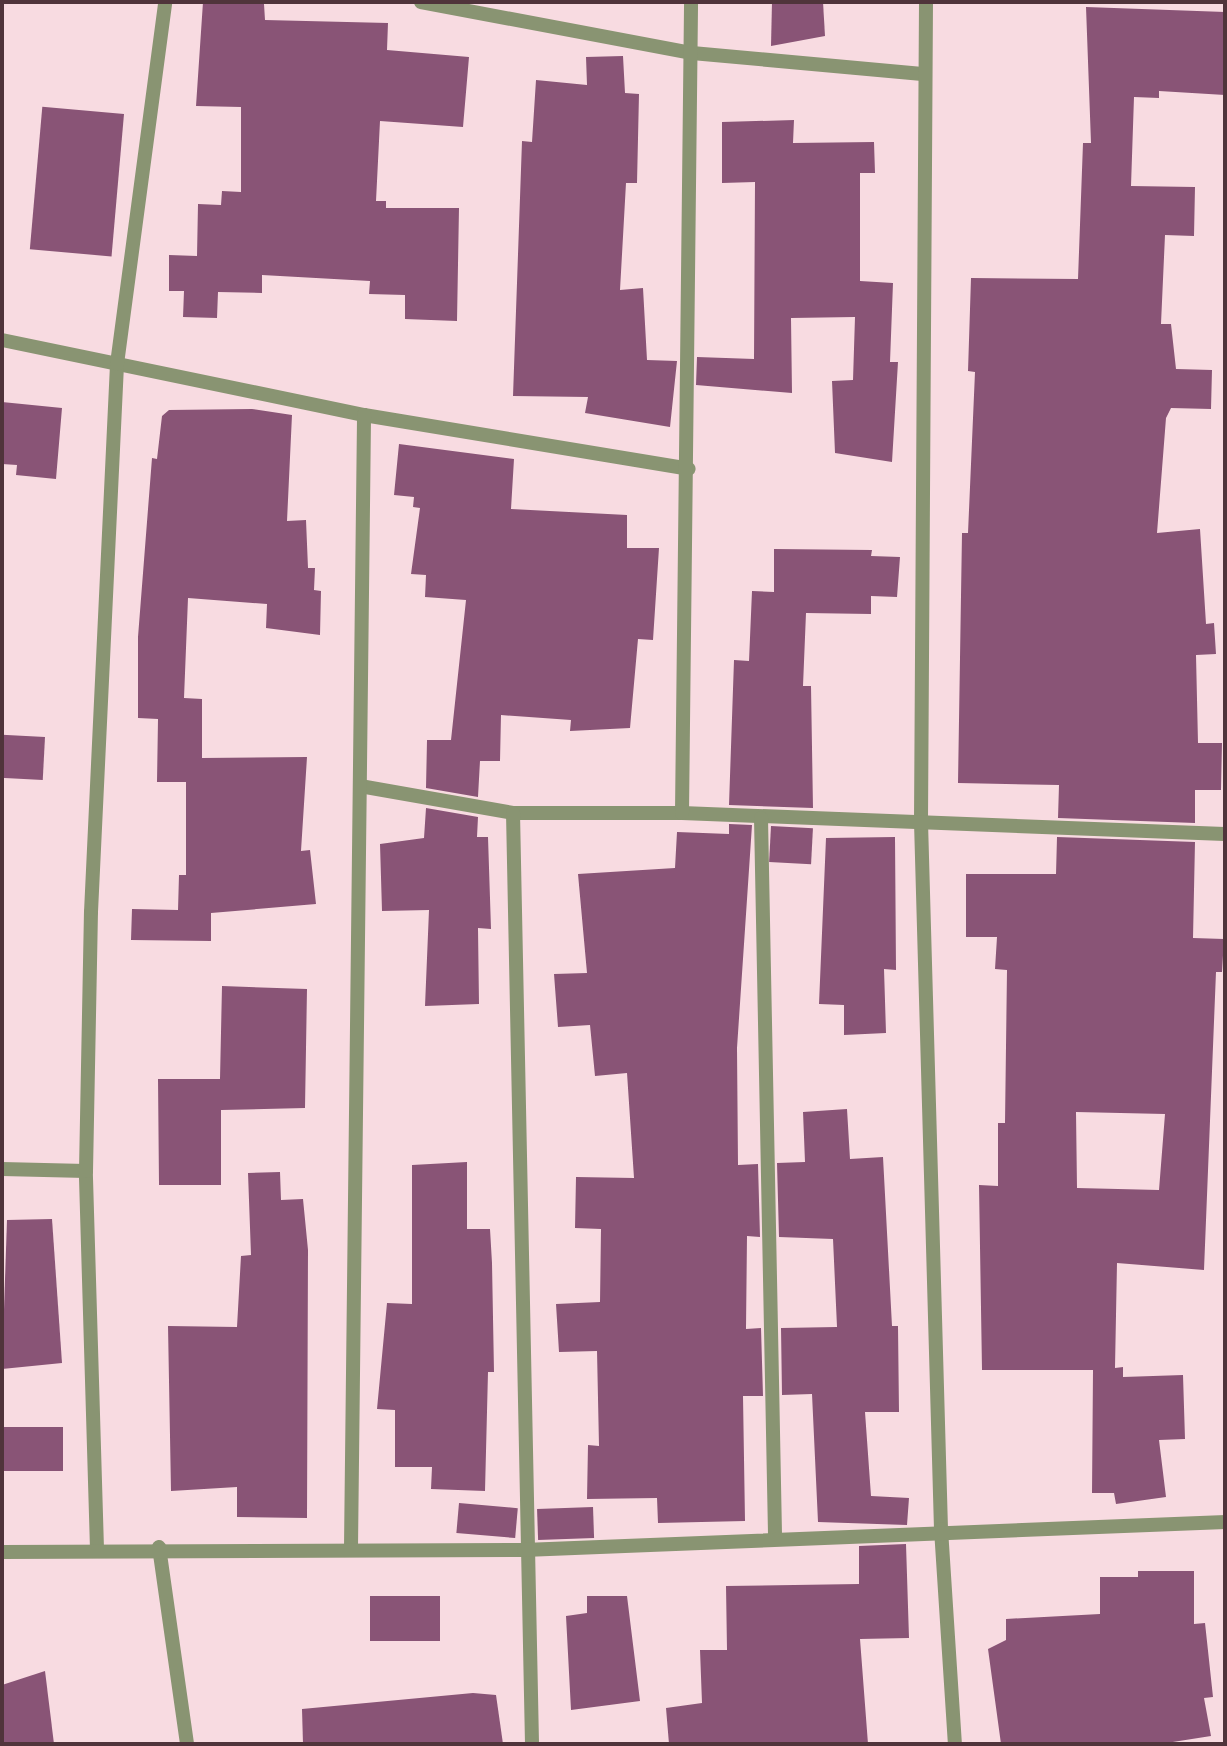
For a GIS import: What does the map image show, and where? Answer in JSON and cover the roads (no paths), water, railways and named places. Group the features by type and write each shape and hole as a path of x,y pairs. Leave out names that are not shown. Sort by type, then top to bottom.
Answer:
{"street":[{"path":"97,1549 86,1171 117,364 165,2"},
{"path":"421,2 692,53 925,74"},
{"path":"682,813 688,468 691,2"},
{"path":"926,2 921,822 941,1529 955,1744"},
{"path":"2,340 364,415 688,468"},
{"path":"351,1547 364,415"},
{"path":"360,786 513,813 682,813 1225,834"},
{"path":"513,813 524,1550 532,1744"},
{"path":"761,818 775,1535"},
{"path":"2,1169 86,1171"},
{"path":"2,1552 159,1547 524,1550 775,1535 1225,1522"},
{"path":"159,1547 187,1744"}]}
